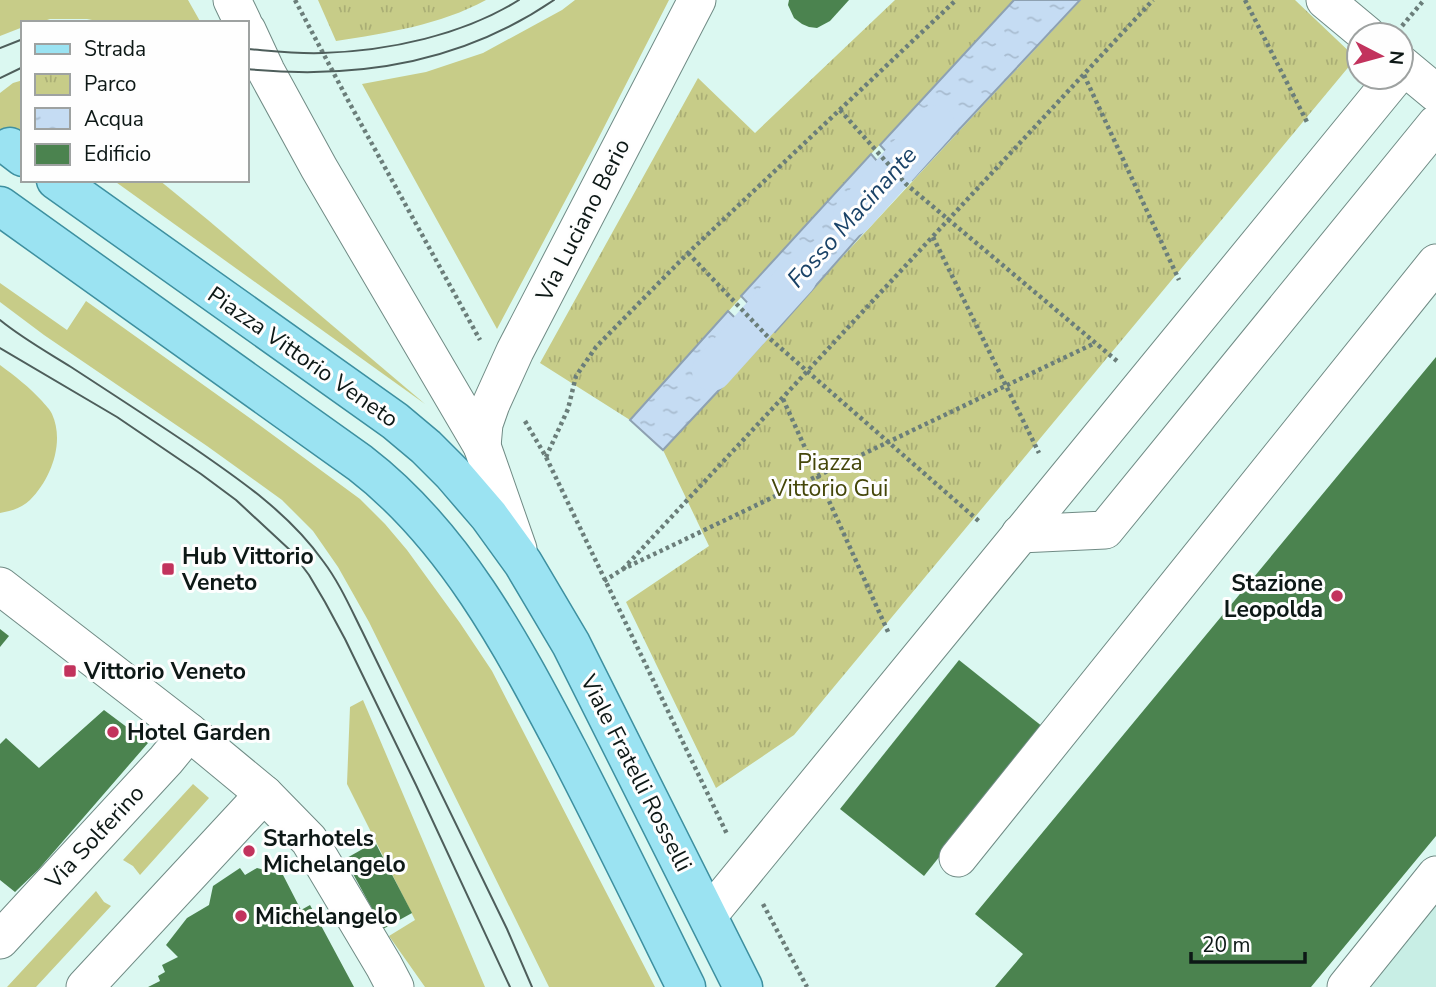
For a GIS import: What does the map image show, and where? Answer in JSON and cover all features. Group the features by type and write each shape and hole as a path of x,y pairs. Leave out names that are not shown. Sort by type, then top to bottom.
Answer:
{"main road":[{"name":"Piazza Vittorio Veneto","path":"59,182 395,421 452,473 489,516 523,563"},
{"path":"0,206 376,475 432,531 499,625 533,684 686,987"},
{"name":"Viale Fratelli Rosselli","path":"523,563 571,644 743,987"}],"street":[{"path":"232,0 242,21"},
{"name":"Via Luciano Berio","path":"482,446 484,424 501,380 697,0"},
{"path":"1325,0 1350,21"},
{"path":"248,32 266,71 319,167 482,446 523,563"},
{"path":"1415,75 1436,93"},
{"path":"708,916 1020,534 1376,91"},
{"path":"1020,534 1105,530 1436,124"},
{"path":"958,858 1436,263"},
{"path":"0,586 189,732 264,794 309,841 395,987"},
{"name":"Via Solferino","path":"0,940 189,732"},
{"path":"85,987 264,794"},
{"path":"1346,987 1436,875"}],"path":[{"path":"295,0 501,380 546,457 745,871 807,987"},
{"path":"546,457 568,409 576,376 596,347 688,253 956,0"},
{"path":"624,569 1153,0"},
{"path":"1245,0 1312,134"},
{"path":"1415,22 1424,0"},
{"path":"1084,75 1182,289"},
{"path":"840,110 906,184 1120,364"},
{"path":"933,237 1042,457"},
{"path":"688,253 768,337 985,526"},
{"path":"604,581 1095,343"},
{"path":"783,399 891,637"}],"shaded area":[{"path":"1436,893 1436,987 1358,987"}],"green space":[{"path":"0,0 188,0 200,21 21,21 21,28 0,36"},
{"path":"318,0 486,0 432,22 336,41"},
{"path":"575,0 669,0 497,329 362,84 426,72 483,53 562,10"},
{"path":"895,0 1015,0 630,420 540,363 698,78 755,133"},
{"name":"Piazza Vittorio Gui","path":"1081,0 1295,0 1345,48 1345,71 794,735 716,788 626,602 709,546 663,450"},
{"path":"21,81 21,133 0,163 0,93"},
{"path":"116,182 161,182 425,404"},
{"path":"0,283 67,330 86,301 360,499 385,524 407,550 492,671 655,987 549,987 369,622 338,567 313,531 282,500 0,302"},
{"path":"0,365 27,386 49,409 56,425 57,436 54,460 38,491 23,505 0,513"},
{"path":"363,700 485,987 425,987 389,936 415,920 347,784 350,707"},
{"path":"193,784 209,798 140,875 133,866 123,860"},
{"path":"96,891 104,902 111,906 36,987 7,987"}],"water":[{"path":"1014,0 1080,0 912,180 880,145"},
{"path":"871,154 901,189 775,332 741,296"},
{"path":"728,311 762,344 663,450 630,420"}],"building":[{"path":"789,0 849,0 830,21 817,28 802,24 794,18 788,5"},
{"name":"Stazione Leopolda","path":"1436,357 1436,836 1311,987 995,987 1023,954 975,914"},
{"path":"0,629 9,636 0,647"},
{"path":"959,660 1043,727 924,876 840,809"},
{"path":"104,710 148,743 38,870 15,892 0,880 0,744 6,738 39,768"},
{"path":"375,842 412,913 383,929 345,859"},
{"path":"240,868 245,875 257,868 283,875 301,910 310,905 354,987 148,987 160,981 158,976 165,972 162,965 178,957 166,945 187,918 209,905 213,886"}],"waterway":[{"name":"Fosso Macinante","path":"853,216 935,125"},
{"name":"Fosso Macinante","path":"712,371 797,277"}],"tram line":[{"path":"248,49 322,53 399,45 450,32 519,0"},
{"path":"248,69 328,72 407,62 483,39 519,22 554,0"},
{"path":"0,48 21,40"},
{"path":"0,78 21,68"},
{"path":"0,320 227,471 279,512 310,544 329,569 349,604 507,929 532,987"},
{"path":"0,348 117,417 201,474 236,500 291,551 309,575 345,639 510,987"}],"place":[{"name":"Hub Vittorio Veneto","path":"168,569"},
{"name":"Stazione Leopolda","path":"1337,596"},
{"name":"Vittorio Veneto","path":"70,671"},
{"name":"Hotel Garden","path":"113,732"},
{"name":"Starhotels Michelangelo","path":"249,851"},
{"name":"Michelangelo","path":"241,916"}]}
